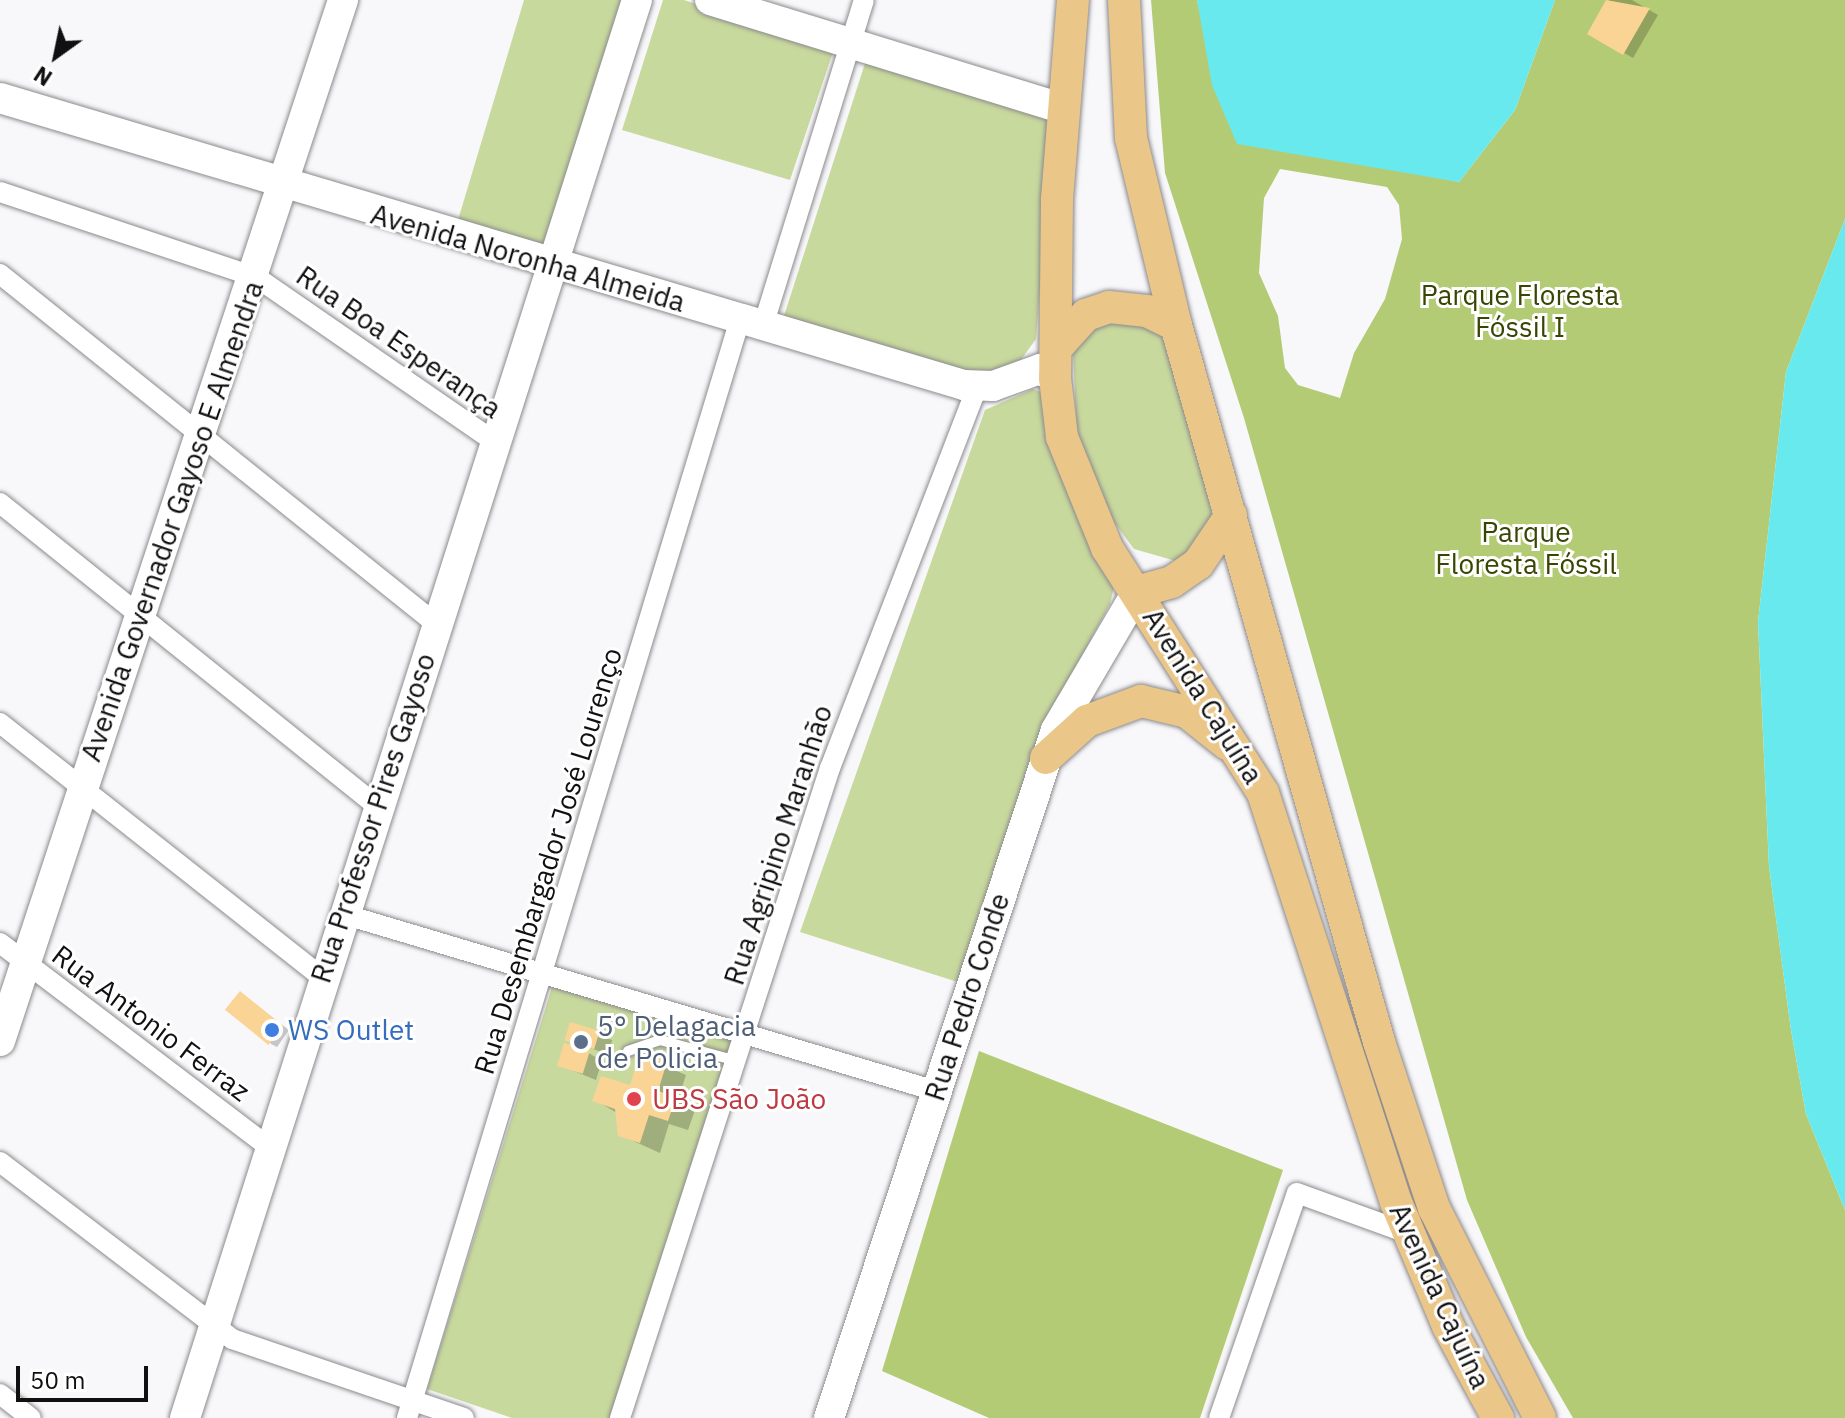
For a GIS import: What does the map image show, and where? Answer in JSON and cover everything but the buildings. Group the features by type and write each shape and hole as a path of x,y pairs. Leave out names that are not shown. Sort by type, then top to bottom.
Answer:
{"main road":[{"name":"Avenida Governador Gayoso E Almendra","path":"0,1041 137,613 256,277 281,186 343,0"},
{"name":"Rua Professor Pires Gayoso","path":"185,1418 217,1329 269,1147 376,805 555,266 637,0"},
{"path":"710,0 849,46 1062,108"},
{"name":"Avenida Cajuína","path":"1073,0 1062,108 1055,378 1062,437 1082,498 1137,592 1257,779 1410,1234 1498,1418"},
{"name":"Avenida Cajuína","path":"1124,0 1131,138 1176,325 1379,1042 1434,1208 1540,1418"},
{"name":"Avenida Noronha Almeida","path":"0,98 281,186 977,387"},
{"path":"1058,346 1086,315 1109,307 1147,311 1176,325"},
{"path":"977,387 1023,371 1055,378"},
{"path":"1137,592 1172,582 1198,564 1231,515"},
{"name":"Rua Pedro Conde","path":"829,1418 1046,758 1091,660 1137,592"},
{"path":"1046,758 1105,711 1155,701 1204,724 1257,779"}],"street":[{"name":"Rua Desembargador José Lourenço","path":"410,1409 544,973 751,323 864,0"},
{"name":"Rua Boa Esperança","path":"0,192 256,277 495,442"},
{"path":"0,274 435,623"},
{"name":"Rua Agripino Maranhão","path":"620,1418 830,768 977,387"},
{"path":"0,503 376,805"},
{"path":"0,723 322,977"},
{"path":"343,914 936,1091"},
{"name":"Rua Antonio Ferraz","path":"0,943 269,1147"},
{"path":"0,1162 217,1329 410,1409 464,1418"},
{"path":"1219,1418 1297,1193 1410,1234"},
{"path":"0,1394 31,1418"}],"lane":[{"path":"628,1051 660,1040 737,1061"}],"green space":[{"path":"524,0 624,0 546,248 458,220"},
{"path":"663,0 684,0 834,49 790,180 622,130"},
{"name":"Parque Floresta Fóssil","path":"1151,0 1197,0 1206,38 1402,170 1459,182 1515,110 1555,0 1845,0 1845,219 1786,372 1758,622 1769,866 1791,1030 1806,1114 1845,1210 1845,1418 1573,1418 1526,1337 1467,1200 1244,418 1165,173","holes":["1280,169 1387,187 1399,205 1402,239 1385,299 1354,353 1340,398 1298,385 1285,368 1278,316 1259,273 1264,198"]},
{"path":"867,57 1053,120 1036,339 1020,361 989,378 784,316"},
{"path":"1106,317 1166,332 1217,529 1176,561 1134,549 1105,510 1077,443 1073,349"},
{"path":"1033,389 1043,393 1117,573 1110,604 1062,693 964,984 800,932 985,410"},
{"path":"553,984 737,1042 614,1418 512,1418 427,1389"},
{"path":"979,1051 1283,1170 1200,1418 989,1418 882,1371"}],"water":[{"path":"1197,0 1555,0 1515,110 1459,182 1237,144 1212,85"},
{"path":"1845,219 1845,1210 1806,1114 1791,1030 1769,866 1758,622 1786,372"}],"place":[{"name":"WS Outlet","path":"272,1030"},
{"name":"5° Delagacia de Policia","path":"581,1042"},
{"name":"UBS São João","path":"634,1099"}],"park label":[{"name":"Parque Floresta Fóssil I","path":"1520,311"}]}
